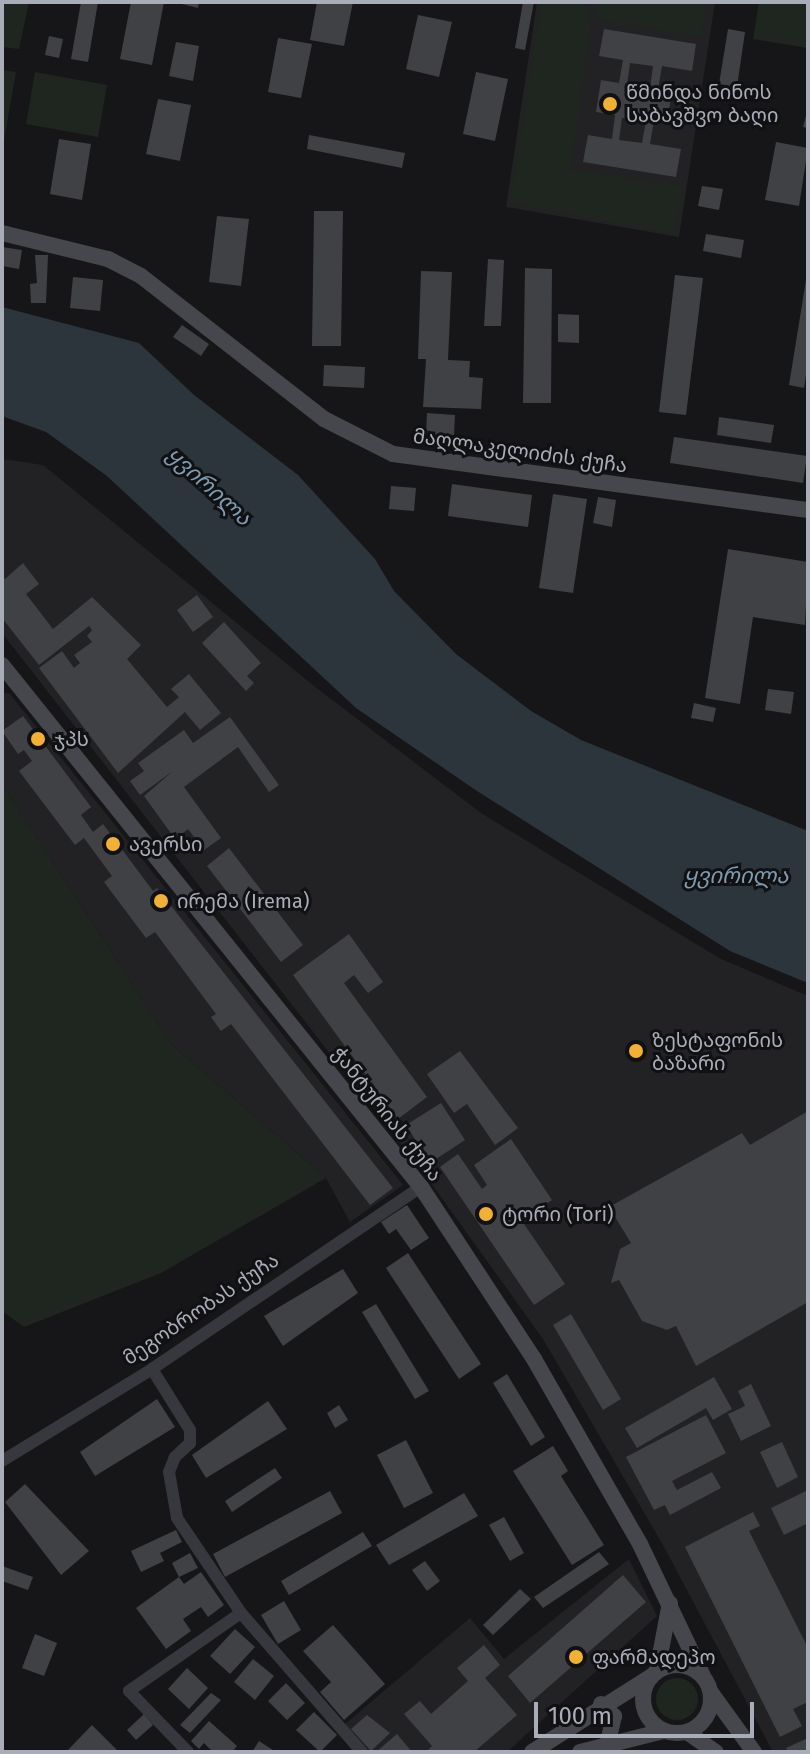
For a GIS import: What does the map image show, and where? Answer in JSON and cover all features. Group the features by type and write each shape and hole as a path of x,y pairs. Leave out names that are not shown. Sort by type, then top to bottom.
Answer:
{"street":[{"name":"მაღლაკელიძის ქუჩა","path":"2,233 108,259 141,276 324,419 393,454 808,510"},
{"name":"ჭანტურიას ქუჩა","path":"2,665 9,684 421,1187 534,1359 670,1603 703,1676"},
{"name":"მეგობრობას ქუჩა","path":"2,1461 152,1369 421,1187"},
{"path":"152,1369 190,1430 190,1443 175,1457 169,1472 177,1518 241,1613 362,1752"},
{"path":"663,1731 644,1706 670,1603"},
{"path":"188,1752 129,1691 241,1613"},
{"path":"532,1752 601,1704 654,1674 681,1665 703,1676 712,1694 754,1752"},
{"path":"687,1732 706,1718 712,1694"},
{"path":"601,1704 612,1711 615,1721 608,1742"},
{"path":"580,1752 608,1742 663,1731 687,1732 716,1752"}],"shaded area":[{"path":"3,2 29,2 19,49 2,47"},
{"name":"წმინდა ნინოს საბავშვო ბაღი","path":"537,2 715,2 679,237 506,207"},
{"path":"541,2 584,2 591,28 570,169 683,187 675,234 510,203"},
{"path":"595,2 707,2 702,37 600,21"},
{"path":"759,2 808,3 808,48 753,39"},
{"path":"2,70 16,72 2,152"},
{"path":"35,72 107,85 98,137 26,124"},
{"path":"2,459 43,465 314,686 481,813 719,958 808,996 808,1752 773,1752 663,1545 543,1339 431,1183 2,633"},
{"path":"2,692 10,694 403,1185 350,1222 326,1178 172,1045 2,784"},
{"path":"2,784 172,1045 326,1178 161,1273 24,1327 2,1311"},
{"path":"629,1559 657,1616 507,1752 356,1752 338,1730 470,1618 504,1659"},
{"path":"677,1678 692,1684 698,1699 692,1714 677,1720 662,1714 656,1699 662,1684"}],"water":[{"name":"ყვირილა","path":"2,307 139,343 194,395 298,475 375,559 394,591 456,654 531,711 581,740 808,831 808,983 730,951 477,791 356,708 107,476 46,432 2,416"}],"building":[{"path":"81,2 98,2 88,62 71,59"},
{"path":"131,2 164,2 152,65 120,59"},
{"path":"174,2 199,2 198,8"},
{"path":"317,2 353,2 344,46 310,40"},
{"path":"523,2 534,2 525,50 515,48"},
{"path":"418,15 452,22 439,77 406,69"},
{"path":"604,29 696,44 692,71 662,66 658,90 672,92 667,122 654,120 650,144 681,149 676,177 583,162 588,135 612,139 615,115 596,112 601,80 619,83 623,60 599,56","holes":["630,63 653,66 650,88 627,85","622,118 646,121 642,143 619,140"]},
{"path":"728,29 745,32 737,87 719,84"},
{"path":"49,36 63,39 59,58 45,55"},
{"path":"278,38 312,44 301,98 268,92"},
{"path":"176,42 199,46 193,81 169,76"},
{"path":"476,72 508,79 495,141 463,134"},
{"path":"158,99 191,105 180,161 146,154"},
{"path":"808,108 808,128 803,127"},
{"path":"309,135 405,153 402,168 307,149"},
{"path":"59,139 91,144 82,200 50,194"},
{"path":"776,142 808,148 799,206 765,200"},
{"path":"702,186 723,189 719,210 698,206"},
{"path":"314,211 343,211 341,346 312,346"},
{"path":"217,216 249,219 241,286 209,282"},
{"path":"706,234 744,240 741,258 703,251"},
{"path":"2,247 22,250 19,269 2,266"},
{"path":"35,255 48,255 46,303 31,303 30,284 37,283"},
{"path":"488,259 504,260 501,326 484,326"},
{"path":"525,268 552,269 551,403 523,403"},
{"path":"421,271 452,272 448,360 470,361 469,377 483,378 481,409 423,407 426,359 418,359"},
{"path":"675,275 703,278 686,415 659,412"},
{"path":"73,277 103,280 100,311 70,308"},
{"path":"806,280 808,362 804,388 789,385"},
{"path":"558,314 579,315 579,343 558,342"},
{"path":"182,325 209,344 201,356 173,337"},
{"path":"324,365 365,367 364,388 323,386"},
{"path":"427,413 455,415 454,435 426,434"},
{"path":"719,417 774,425 771,443 717,435"},
{"path":"674,437 807,456 803,483 670,463"},
{"path":"452,484 532,495 528,527 448,516"},
{"path":"391,486 416,488 414,511 389,509"},
{"path":"553,494 587,499 573,593 539,588"},
{"path":"598,497 616,500 612,527 593,523"},
{"path":"728,549 808,562 805,625 753,617 740,704 705,698"},
{"path":"23,563 39,584 26,594 53,629 92,597 141,645 127,659 167,707 179,697 171,689 189,674 221,713 200,730 185,712 118,773 39,668 62,651 74,668 80,663 74,655 92,642 87,636 92,630 89,626 39,665 2,618 2,575 5,579"},
{"path":"197,595 213,617 193,632 177,610"},
{"path":"224,622 261,663 247,676 254,683 246,691 202,643"},
{"path":"768,689 794,692 791,714 765,710"},
{"path":"694,703 716,708 713,722 691,718"},
{"path":"23,716 91,807 81,815 93,832 103,824 153,891 157,888 393,1188 370,1205 231,1024 221,1031 211,1017 216,1014 155,932 146,938 104,882 112,876 84,838 75,845 19,771 32,761 24,750 18,754 2,731"},
{"path":"230,717 279,785 269,792 238,747 184,787 221,838 204,850 188,829 175,839 144,796 173,771 140,795 130,781 144,771 138,763 184,730 193,743"},
{"path":"229,848 303,945 281,962 207,866"},
{"path":"349,934 383,982 368,993 354,975 344,983 427,1097 398,1119 293,975"},
{"path":"460,1051 518,1128 495,1145 467,1104 454,1113 427,1074"},
{"path":"441,1103 465,1140 430,1163 406,1125"},
{"path":"808,1111 808,1302 696,1366 676,1326 667,1330 642,1321 619,1280 611,1283 620,1249 631,1243 609,1207 742,1133 750,1145"},
{"path":"511,1139 552,1200 522,1221 565,1284 534,1305 440,1167 458,1154 482,1189 487,1185 474,1165"},
{"path":"407,1205 429,1238 411,1250 396,1229 389,1234 381,1222"},
{"path":"408,1253 481,1364 459,1379 386,1268"},
{"path":"343,1269 358,1293 283,1346 264,1316"},
{"path":"376,1304 429,1391 415,1399 362,1312"},
{"path":"571,1314 621,1399 603,1410 553,1325"},
{"path":"507,1374 545,1437 531,1446 493,1383"},
{"path":"714,1377 732,1409 713,1420 706,1408 637,1448 625,1428"},
{"path":"751,1384 771,1426 741,1441 728,1414 745,1406 738,1391"},
{"path":"157,1399 175,1427 95,1476 80,1452"},
{"path":"268,1401 287,1429 206,1478 192,1455"},
{"path":"339,1405 348,1420 335,1428 327,1413"},
{"path":"706,1415 726,1453 672,1481 677,1490 712,1472 721,1488 670,1515 665,1505 654,1510 626,1457"},
{"path":"406,1440 433,1493 404,1508 377,1455"},
{"path":"782,1442 798,1477 777,1488 760,1452"},
{"path":"553,1446 568,1471 561,1476 604,1545 572,1565 513,1471"},
{"path":"275,1468 282,1478 232,1512 225,1501"},
{"path":"25,1484 89,1551 61,1575 5,1502"},
{"path":"808,1490 808,1523 784,1535 771,1508"},
{"path":"330,1491 342,1513 225,1577 213,1554"},
{"path":"464,1493 478,1516 389,1565 376,1545"},
{"path":"753,1512 760,1526 749,1531 808,1648 808,1702 793,1709 802,1726 780,1737 685,1547"},
{"path":"504,1517 524,1553 510,1561 489,1525"},
{"path":"176,1530 182,1542 160,1553 164,1561 141,1572 131,1551"},
{"path":"363,1532 372,1546 289,1595 281,1581"},
{"path":"599,1552 609,1564 543,1608 534,1597"},
{"path":"190,1553 198,1568 179,1577 172,1563"},
{"path":"425,1561 440,1581 427,1591 412,1570"},
{"path":"2,1566 33,1577 28,1590 2,1581"},
{"path":"201,1572 224,1605 208,1617 201,1607 183,1619 191,1631 166,1649 136,1608 179,1577 184,1584"},
{"path":"623,1575 646,1602 530,1703 508,1676"},
{"path":"520,1589 531,1599 493,1635 483,1625"},
{"path":"284,1601 301,1630 278,1644 261,1615"},
{"path":"333,1625 385,1684 344,1720 320,1692 331,1682 303,1651"},
{"path":"235,1629 255,1647 230,1674 210,1656"},
{"path":"35,1634 57,1643 44,1676 22,1668"},
{"path":"484,1645 500,1665 485,1678 517,1715 474,1752 426,1752 432,1746 404,1714 420,1701 431,1714 468,1681 457,1668"},
{"path":"253,1659 274,1676 255,1700 234,1682"},
{"path":"187,1668 208,1688 189,1709 168,1689"},
{"path":"286,1683 305,1703 287,1720 268,1701"},
{"path":"211,1693 221,1700 190,1733 180,1725"},
{"path":"314,1712 337,1735 320,1752 296,1730"},
{"path":"144,1714 153,1725 136,1740 127,1730"},
{"path":"367,1715 390,1733 371,1751 351,1729"},
{"path":"209,1721 237,1746 232,1752 213,1752 204,1743 199,1749 191,1741"},
{"path":"92,1725 119,1752 66,1752"},
{"path":"397,1734 412,1752 376,1752"},
{"path":"808,1738 808,1752 788,1752 786,1748"},
{"path":"259,1741 276,1752 252,1752"}],"place":[{"name":"წმინდა ნინოს საბავშვო ბაღი","path":"610,104"},
{"name":"ჯპს","path":"38,739"},
{"name":"ავერსი","path":"113,844"},
{"name":"ირემა (Irema)","path":"161,901"},
{"name":"ზესტაფონის ბაზარი","path":"636,1051"},
{"name":"ტორი (Tori)","path":"486,1214"},
{"name":"ფარმადეპო","path":"576,1657"}]}
